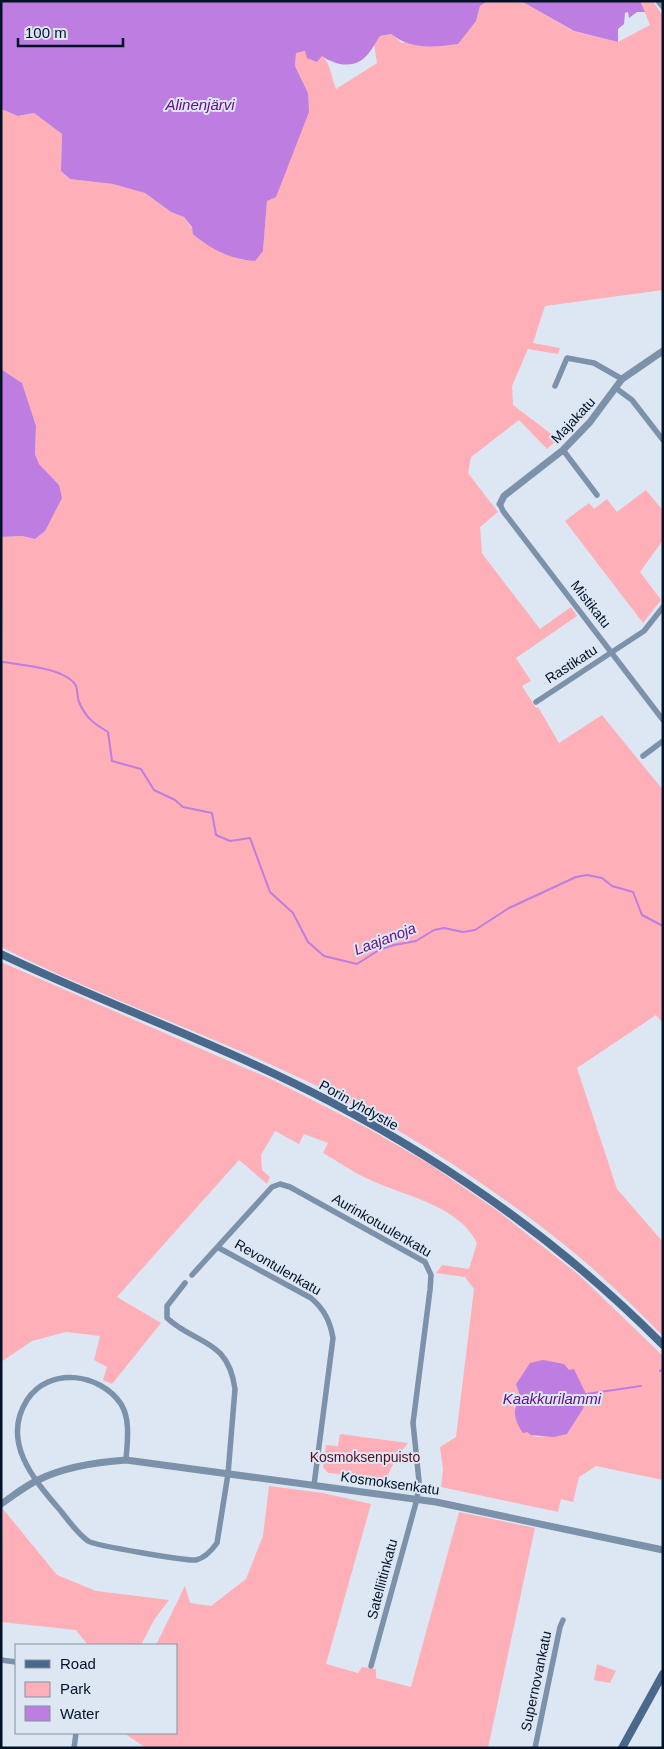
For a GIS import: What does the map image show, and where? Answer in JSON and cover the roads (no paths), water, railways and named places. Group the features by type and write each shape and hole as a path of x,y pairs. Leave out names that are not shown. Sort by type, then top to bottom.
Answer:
{"main road":[{"name":"Porin yhdystie","path":"1,954 130,1012 231,1054 331,1102 449,1169 541,1236 663,1345"},
{"path":"622,1748 663,1674"}],"street":[{"path":"658,1 663,7"},
{"name":"Majakatu","path":"500,504 504,496 563,450 590,422 617,389 622,379 663,351"},
{"path":"555,386 567,358 594,364 622,379"},
{"path":"617,389 632,400 663,440"},
{"path":"563,450 596,495"},
{"name":"Mistikatu","path":"500,504 503,511 663,720"},
{"name":"Rastikatu","path":"536,702 644,631 663,607"},
{"path":"643,756 663,741"},
{"name":"Aurinkotuulenkatu","path":"192,1275 219,1248 272,1187 280,1184 290,1187 425,1262 431,1275 413,1423 419,1481 417,1499"},
{"name":"Revontulenkatu","path":"219,1248 310,1298 321,1307 331,1328 333,1339 314,1485"},
{"path":"126,1460 127,1421 121,1405 112,1393 86,1378 54,1379 29,1396 18,1420 16,1432 19,1450 35,1482 81,1535 93,1543 104,1547 196,1560 205,1556 216,1543 228,1474 235,1401 233,1377 221,1354 208,1343 167,1318 167,1306 185,1283"},
{"name":"Kosmoksenkatu","path":"1,1504 51,1474 126,1460 417,1499 512,1516 663,1550"},
{"name":"Satelliitinkatu","path":"371,1666 417,1499"},
{"name":"Supernovankatu","path":"534,1748 563,1620"},
{"path":"1,1660 15,1662"},
{"path":"74,1748 76,1734"}],"water":[{"name":"Alinenjärvi","path":"1,1 488,1 480,6 476,21 458,44 423,46 407,43 391,34 380,36 366,57 348,65 331,61 322,56 317,62 307,58 305,51 296,53 295,66 308,93 309,112 276,197 267,201 263,251 255,261 230,256 207,244 193,234 192,227 184,217 171,212 145,193 113,184 70,179 61,171 62,134 34,113 18,116 1,109"},
{"path":"521,1 640,1 645,12 637,12 629,18 628,12 625,13 624,24 618,29 618,42 574,31"},
{"path":"1,369 22,383 36,426 35,454 39,464 59,485 62,498 45,531 35,539 22,536 1,537"},
{"name":"Kaakkurilammi","path":"543,1360 564,1364 569,1370 574,1369 586,1394 583,1409 567,1434 554,1437 531,1435 527,1432 523,1433 516,1419 515,1411 520,1396 516,1384 530,1363"}],"waterway":[{"name":"Laajanoja","path":"3,662 43,668 54,671 71,680 76,686 78,700 84,712 94,723 108,732 112,761 141,769 154,790 175,800 183,807 212,813 216,835 230,841 250,838 270,892 293,913 308,942 324,956 357,964 379,950 416,941 434,930 444,928 463,932 475,930 509,908 576,877 587,875 602,878 612,886 633,892 642,915 663,926"},
{"path":"586,1394 641,1386"}],"park label":[{"name":"Kosmoksenpuisto","path":"365,1457"}]}
